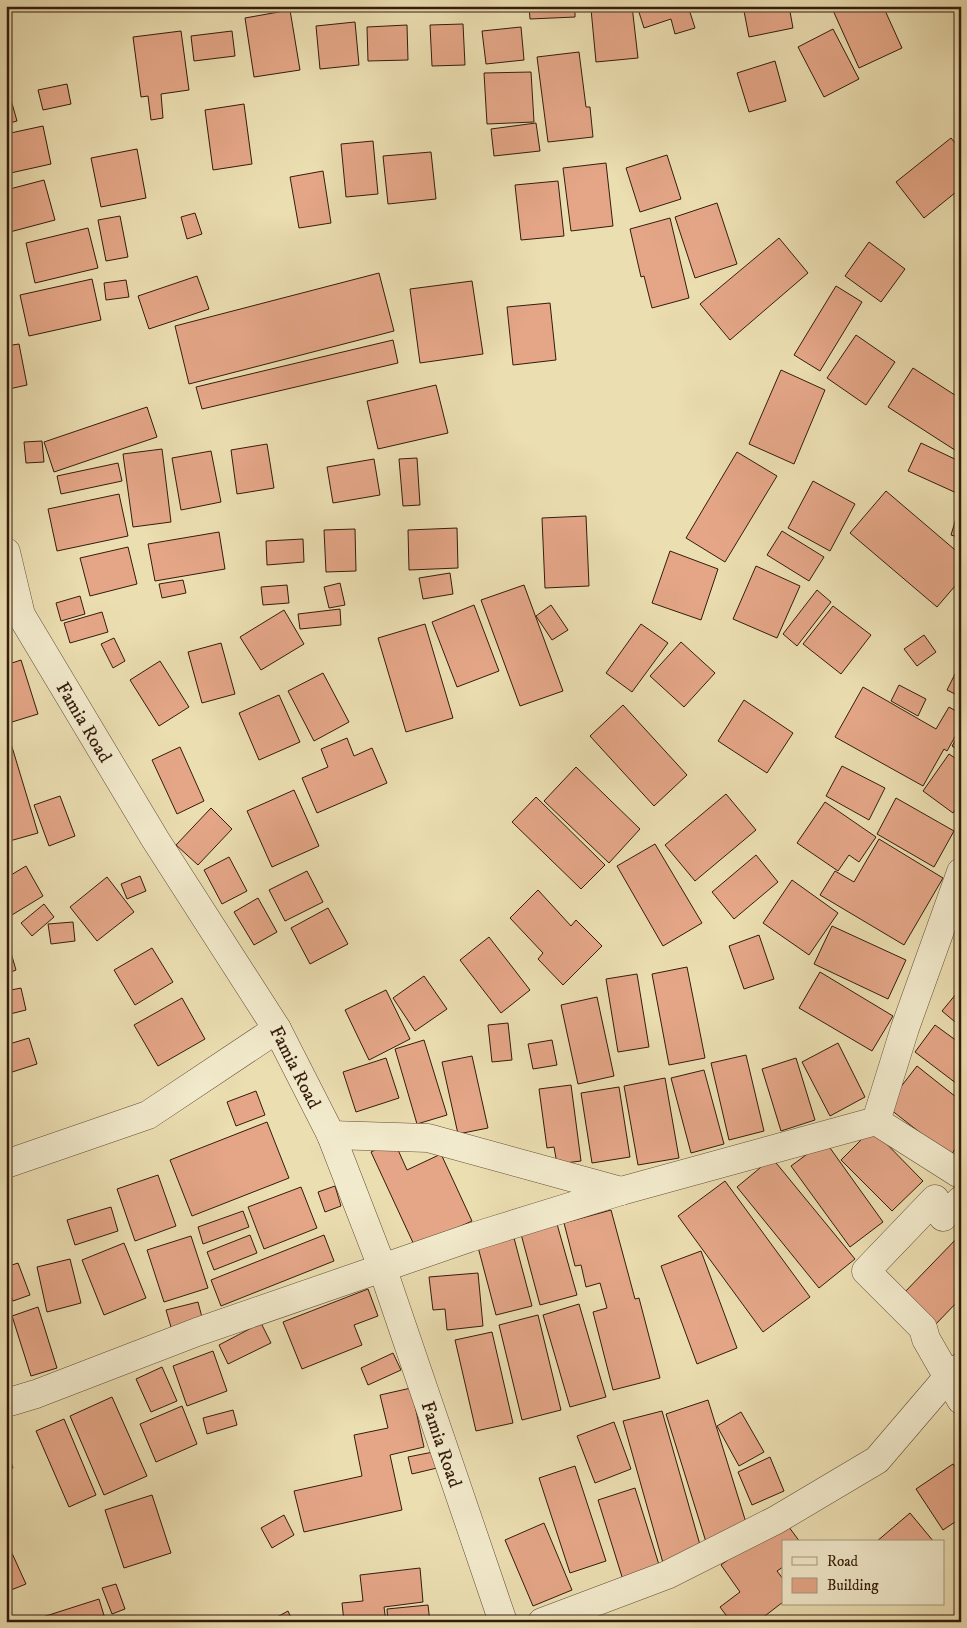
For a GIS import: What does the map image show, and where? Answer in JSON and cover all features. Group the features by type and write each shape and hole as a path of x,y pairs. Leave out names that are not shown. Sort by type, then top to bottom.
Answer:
{"street":[{"name":"Famia Road","path":"6,552 13,619 277,1029 331,1135 382,1267 503,1622"},
{"path":"876,1121 905,1028 961,872"},
{"path":"6,1164 148,1115 277,1029"},
{"path":"6,1403 36,1394 196,1332 469,1238 621,1190 876,1121 960,1174"},
{"path":"331,1135 428,1138 621,1190"},
{"path":"542,1622 667,1575 776,1520 877,1460 956,1381 926,1339 923,1328 866,1271 934,1199 943,1217 961,1200"}],"building":[{"path":"529,6 575,6 575,17 530,19"},
{"path":"632,6 638,58 596,62 591,9"},
{"path":"637,6 688,6 695,28 675,34 671,19 644,28"},
{"path":"743,6 789,6 793,28 749,37"},
{"path":"831,6 883,6 902,48 859,68"},
{"path":"290,10 300,70 254,77 245,18"},
{"path":"355,22 359,65 320,69 316,26"},
{"path":"463,24 465,65 432,66 430,25"},
{"path":"407,25 408,60 368,61 367,27"},
{"path":"521,27 524,60 486,64 482,31"},
{"path":"833,29 859,79 824,97 798,47"},
{"path":"181,31 189,90 161,94 163,118 151,120 148,96 141,97 133,37"},
{"path":"232,31 235,56 194,61 191,36"},
{"path":"579,52 586,107 590,107 593,137 548,142 537,57"},
{"path":"775,61 786,101 749,112 737,73"},
{"path":"531,72 534,122 487,124 484,73"},
{"path":"6,82 17,121 6,124"},
{"path":"67,84 71,104 43,110 38,90"},
{"path":"244,104 252,164 213,170 205,110"},
{"path":"536,123 540,151 494,156 491,129"},
{"path":"43,126 51,164 6,174 6,134"},
{"path":"951,138 961,150 961,188 924,218 896,182"},
{"path":"373,141 378,194 346,197 341,144"},
{"path":"137,149 146,198 101,207 91,158"},
{"path":"431,152 436,199 388,204 383,156"},
{"path":"667,155 681,199 640,212 626,168"},
{"path":"606,163 613,226 571,231 563,168"},
{"path":"323,171 331,223 299,228 290,177"},
{"path":"44,180 55,220 6,233 6,190"},
{"path":"558,181 564,236 521,240 515,185"},
{"path":"717,203 737,264 695,278 675,217"},
{"path":"195,213 202,234 187,239 181,217"},
{"path":"120,216 128,257 106,261 98,220"},
{"path":"670,218 689,298 652,308 644,276 641,277 630,229"},
{"path":"88,228 98,268 35,283 26,243"},
{"path":"779,238 808,273 730,340 700,304"},
{"path":"869,242 905,269 881,302 845,276"},
{"path":"961,262 961,288 956,287"},
{"path":"379,273 394,331 189,384 175,326"},
{"path":"197,276 209,309 149,329 138,296"},
{"path":"92,279 101,320 29,336 20,295"},
{"path":"126,280 129,297 106,300 104,283"},
{"path":"472,281 483,354 420,363 410,289"},
{"path":"836,286 862,302 820,371 794,355"},
{"path":"550,303 556,360 513,365 507,307"},
{"path":"961,320 961,338 956,336"},
{"path":"856,335 895,362 866,405 827,378"},
{"path":"393,340 398,363 202,409 196,387"},
{"path":"19,344 27,385 9,389 6,374 6,346"},
{"path":"913,368 961,399 961,454 888,407"},
{"path":"781,370 825,390 794,464 749,444"},
{"path":"436,385 448,433 378,449 367,401"},
{"path":"147,407 157,437 54,472 44,442"},
{"path":"42,441 44,462 26,463 24,442"},
{"path":"921,443 961,462 961,495 908,471"},
{"path":"267,444 274,488 237,494 231,450"},
{"path":"162,449 171,522 133,527 123,454"},
{"path":"211,451 221,502 181,510 172,458"},
{"path":"737,452 777,476 725,562 686,538"},
{"path":"417,458 420,505 403,506 399,459"},
{"path":"374,459 380,495 333,503 327,467"},
{"path":"118,463 122,481 61,494 57,476"},
{"path":"813,481 855,504 830,551 788,528"},
{"path":"886,491 961,555 961,579 937,607 850,533"},
{"path":"119,494 128,536 57,551 48,509"},
{"path":"961,502 961,538 951,535"},
{"path":"586,516 589,586 545,588 542,518"},
{"path":"457,528 458,568 409,570 408,530"},
{"path":"355,529 356,571 326,572 324,530"},
{"path":"782,531 824,557 809,581 767,555"},
{"path":"219,532 225,569 155,581 148,544"},
{"path":"303,539 304,562 267,565 266,541"},
{"path":"128,547 137,584 90,596 80,558"},
{"path":"670,551 718,569 701,620 652,603"},
{"path":"756,566 800,586 777,638 733,619"},
{"path":"450,573 453,594 423,599 419,578"},
{"path":"183,580 186,593 162,598 159,584"},
{"path":"340,583 345,605 329,608 324,587"},
{"path":"287,585 289,603 263,605 261,587"},
{"path":"524,585 563,691 520,706 481,600"},
{"path":"817,590 831,602 797,646 783,634"},
{"path":"80,596 85,614 61,621 56,603"},
{"path":"474,605 499,671 457,687 432,622"},
{"path":"551,605 568,630 552,640 536,616"},
{"path":"833,606 871,635 841,674 803,644"},
{"path":"340,609 341,625 300,629 298,614"},
{"path":"284,610 304,644 261,670 240,637"},
{"path":"102,612 108,632 70,643 64,623"},
{"path":"425,624 453,718 406,732 378,638"},
{"path":"641,624 668,643 632,692 606,673"},
{"path":"924,635 936,652 917,666 904,649"},
{"path":"114,638 125,661 113,668 101,644"},
{"path":"681,642 715,673 684,707 650,676"},
{"path":"221,643 235,694 202,703 188,652"},
{"path":"21,660 38,714 12,722 6,704 6,665"},
{"path":"160,661 189,707 159,726 130,680"},
{"path":"961,662 961,697 947,690"},
{"path":"323,673 349,722 314,741 288,691"},
{"path":"899,685 926,699 918,716 891,701"},
{"path":"863,687 936,729 949,707 961,714 961,726 947,751 944,749 923,786 835,737"},
{"path":"279,695 300,742 259,760 239,713"},
{"path":"744,700 793,733 767,773 718,741"},
{"path":"623,705 687,775 654,806 590,736"},
{"path":"6,727 38,833 6,842"},
{"path":"961,731 961,752 952,746"},
{"path":"347,738 354,756 372,748 387,783 317,813 302,778 328,767 321,749"},
{"path":"180,747 204,801 177,814 152,760"},
{"path":"949,754 961,762 961,801 953,813 923,791"},
{"path":"842,766 885,788 869,820 826,796"},
{"path":"576,767 640,829 609,863 544,801"},
{"path":"294,790 319,846 272,867 247,811"},
{"path":"726,794 756,830 695,881 665,845"},
{"path":"60,796 75,836 49,846 34,805"},
{"path":"536,797 605,865 581,889 512,822"},
{"path":"896,798 954,831 934,867 877,834"},
{"path":"825,802 876,837 859,862 849,855 838,871 797,843"},
{"path":"211,808 232,829 198,865 176,845"},
{"path":"879,839 943,878 904,945 820,895 835,871 854,882"},
{"path":"655,844 702,923 663,946 617,866"},
{"path":"756,855 778,882 734,919 712,892"},
{"path":"229,857 247,891 222,904 204,870"},
{"path":"26,866 43,896 7,918 6,878"},
{"path":"307,871 323,902 285,921 269,890"},
{"path":"140,876 146,891 127,899 121,884"},
{"path":"107,877 134,912 97,941 70,907"},
{"path":"792,880 838,913 809,955 763,923"},
{"path":"538,890 571,926 576,920 602,946 563,985 538,959 543,953 510,918"},
{"path":"258,898 277,932 254,945 234,912"},
{"path":"44,904 54,917 32,936 21,923"},
{"path":"328,908 348,944 310,964 291,928"},
{"path":"73,922 75,941 51,944 48,924"},
{"path":"832,926 906,960 888,999 814,964"},
{"path":"759,935 774,979 744,989 729,946"},
{"path":"489,937 530,990 501,1013 460,960"},
{"path":"9,946 16,970 6,974 6,947"},
{"path":"152,948 173,982 135,1005 114,970"},
{"path":"687,967 705,1058 669,1065 652,974"},
{"path":"820,972 893,1016 872,1051 799,1008"},
{"path":"637,974 649,1047 618,1052 606,979"},
{"path":"424,976 447,1009 415,1031 393,998"},
{"path":"21,988 26,1010 6,1015 6,991"},
{"path":"961,988 961,1027 942,1011"},
{"path":"386,990 410,1039 369,1060 345,1010"},
{"path":"597,997 614,1076 578,1084 561,1005"},
{"path":"182,998 205,1039 158,1066 134,1025"},
{"path":"508,1023 512,1060 492,1062 488,1025"},
{"path":"935,1025 961,1044 961,1087 915,1052"},
{"path":"29,1038 37,1064 6,1074 6,1045"},
{"path":"424,1040 447,1115 417,1124 395,1049"},
{"path":"552,1040 557,1065 533,1069 528,1044"},
{"path":"838,1043 865,1097 830,1116 802,1062"},
{"path":"746,1055 764,1131 729,1140 711,1063"},
{"path":"472,1056 488,1128 458,1134 442,1062"},
{"path":"386,1058 399,1098 356,1112 343,1072"},
{"path":"796,1058 815,1120 781,1131 762,1069"},
{"path":"917,1066 961,1101 961,1142 950,1156 886,1106"},
{"path":"704,1070 724,1144 691,1153 671,1078"},
{"path":"665,1078 679,1158 638,1165 624,1086"},
{"path":"571,1085 581,1161 557,1164 554,1147 547,1148 539,1089"},
{"path":"619,1087 630,1157 592,1163 581,1093"},
{"path":"256,1091 265,1115 236,1126 227,1102"},
{"path":"267,1122 289,1178 192,1216 170,1160"},
{"path":"872,1129 923,1181 892,1211 841,1160"},
{"path":"394,1141 407,1170 441,1154 472,1221 415,1247 371,1152"},
{"path":"825,1141 883,1222 850,1247 791,1166"},
{"path":"772,1158 855,1259 819,1288 737,1187"},
{"path":"158,1175 176,1226 135,1241 117,1189"},
{"path":"725,1181 810,1297 763,1332 678,1216"},
{"path":"335,1186 341,1206 325,1212 318,1192"},
{"path":"301,1187 317,1228 264,1249 248,1207"},
{"path":"111,1207 118,1231 75,1245 67,1220"},
{"path":"611,1210 635,1299 639,1298 660,1378 613,1390 593,1312 607,1308 600,1283 586,1287 581,1265 575,1266 564,1223"},
{"path":"243,1211 249,1227 203,1244 198,1227"},
{"path":"557,1224 577,1295 540,1305 521,1234"},
{"path":"961,1234 961,1298 933,1327 901,1296"},
{"path":"250,1235 257,1253 214,1270 207,1252"},
{"path":"324,1235 334,1261 221,1306 211,1280"},
{"path":"191,1236 208,1288 164,1302 147,1250"},
{"path":"514,1238 532,1306 496,1315 478,1247"},
{"path":"124,1243 146,1298 104,1315 82,1260"},
{"path":"701,1251 737,1348 697,1364 661,1266"},
{"path":"70,1259 81,1303 47,1312 37,1267"},
{"path":"18,1263 30,1295 13,1301 6,1282 6,1267"},
{"path":"478,1273 483,1326 447,1330 445,1309 433,1310 429,1277"},
{"path":"368,1289 378,1316 354,1325 362,1345 302,1369 283,1322"},
{"path":"198,1302 204,1325 173,1334 166,1310"},
{"path":"579,1304 606,1397 570,1407 543,1315"},
{"path":"38,1307 57,1368 31,1376 12,1316"},
{"path":"538,1315 561,1410 522,1420 499,1325"},
{"path":"261,1323 271,1343 228,1364 219,1345"},
{"path":"492,1332 513,1423 476,1431 455,1340"},
{"path":"213,1351 227,1391 187,1406 173,1366"},
{"path":"393,1353 401,1370 368,1385 361,1368"},
{"path":"162,1367 177,1401 151,1412 136,1379"},
{"path":"411,1388 424,1447 390,1455 402,1510 304,1532 294,1491 362,1476 354,1435 388,1428 380,1395"},
{"path":"112,1397 147,1476 104,1495 70,1416"},
{"path":"708,1400 748,1529 706,1542 666,1414"},
{"path":"182,1406 197,1444 156,1462 140,1424"},
{"path":"233,1410 237,1425 207,1434 203,1418"},
{"path":"662,1411 702,1552 663,1563 623,1421"},
{"path":"741,1412 764,1452 739,1466 717,1426"},
{"path":"64,1419 96,1495 69,1507 36,1431"},
{"path":"614,1422 631,1469 595,1483 577,1436"},
{"path":"6,1445 13,1468 6,1470"},
{"path":"433,1452 437,1468 412,1474 408,1457"},
{"path":"770,1457 784,1491 752,1505 738,1472"},
{"path":"953,1464 961,1475 961,1518 943,1530 916,1489"},
{"path":"575,1466 606,1561 570,1573 539,1478"},
{"path":"635,1488 660,1568 623,1580 598,1500"},
{"path":"152,1495 171,1553 124,1568 105,1510"},
{"path":"910,1513 932,1540 878,1540"},
{"path":"284,1515 294,1535 272,1548 261,1528"},
{"path":"783,1519 799,1540 782,1540 782,1568 777,1571 782,1578 782,1603 757,1622 731,1622 720,1607 740,1592 721,1565"},
{"path":"544,1523 572,1590 533,1606 505,1540"},
{"path":"6,1540 26,1584 6,1592"},
{"path":"420,1568 423,1602 384,1607 386,1622 344,1622 342,1603 363,1601 360,1575"},
{"path":"116,1584 125,1609 112,1614 102,1588"},
{"path":"99,1599 106,1622 27,1622"},
{"path":"428,1605 430,1622 388,1622 387,1609"},
{"path":"288,1611 293,1622 268,1622"}]}
